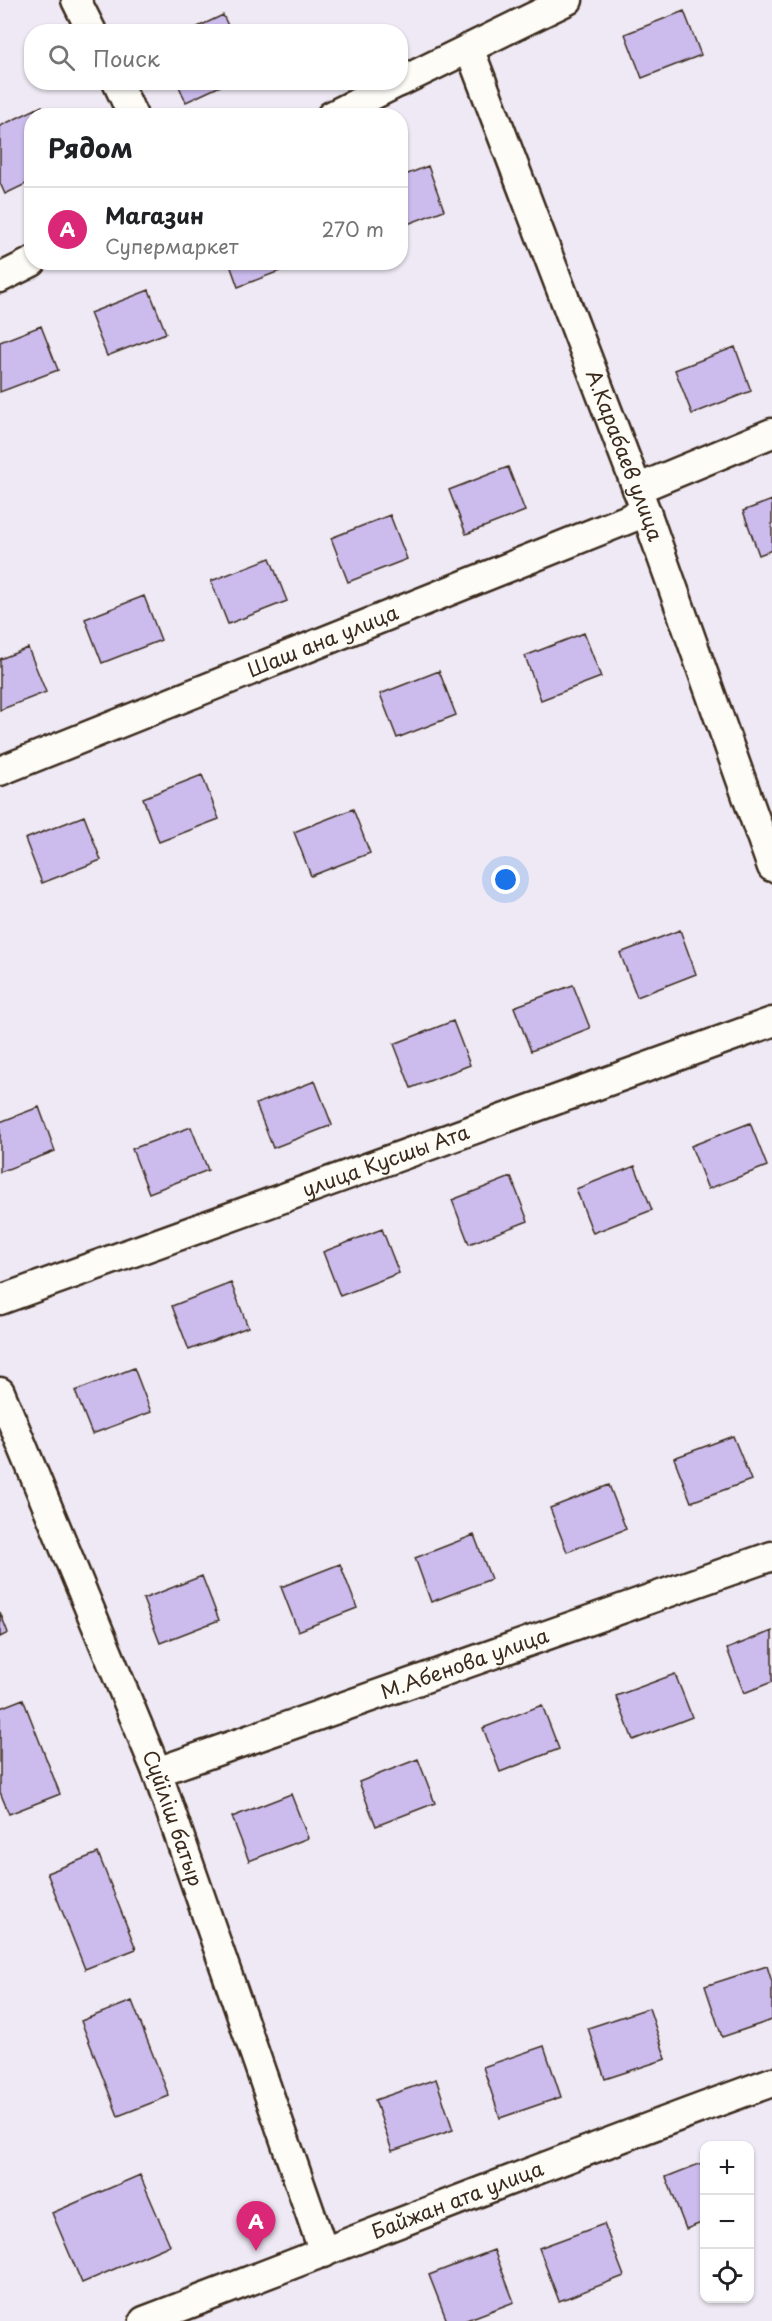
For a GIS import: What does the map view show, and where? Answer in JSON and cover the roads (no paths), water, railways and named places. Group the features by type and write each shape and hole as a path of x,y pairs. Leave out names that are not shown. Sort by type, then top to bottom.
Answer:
{"street":[{"path":"76,0 88,24"},
{"path":"408,78 568,0"},
{"name":"А.Карабаев улица","path":"469,48 642,501 772,867"},
{"path":"121,90 129,108"},
{"path":"347,108 384,90"},
{"path":"0,278 24,266"},
{"name":"Шаш ана улица","path":"0,771 642,501 772,433"},
{"name":"улица Кусшы Ата","path":"0,1300 772,1022"},
{"name":"Сүйіліш батыр","path":"0,1392 157,1772 324,2253"},
{"name":"М.Абенова улица","path":"157,1772 772,1556"},
{"name":"Байжан ата улица","path":"144,2321 620,2137 772,2082"}],"place":[{"name":"Магазин","path":"256,2251"}]}
